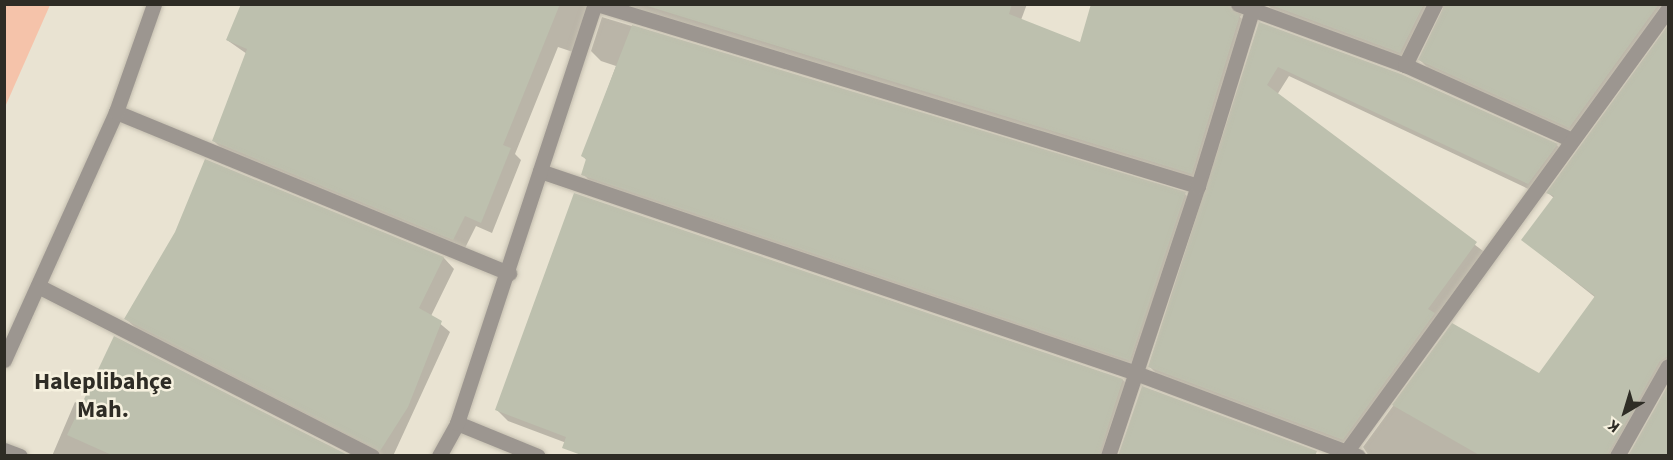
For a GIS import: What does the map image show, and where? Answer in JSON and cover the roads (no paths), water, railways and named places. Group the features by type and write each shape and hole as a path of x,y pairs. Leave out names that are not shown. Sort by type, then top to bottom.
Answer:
{"street":[{"path":"4,360 116,112 154,4"},
{"path":"439,456 457,423 509,273 540,171 596,4 1198,186"},
{"path":"1405,65 1435,4"},
{"path":"1108,456 1133,372 1198,186 1248,6 1405,65 1570,139"},
{"path":"540,171 1133,372 1348,454 1570,139 1668,9"},
{"path":"116,112 509,273"},
{"path":"38,286 372,456"},
{"path":"1617,456 1668,366"},
{"path":"457,423 538,456"},
{"path":"4,450 20,456"}],"district":[{"name":"Haleplibahçe Mah.","path":"103,396"}]}
